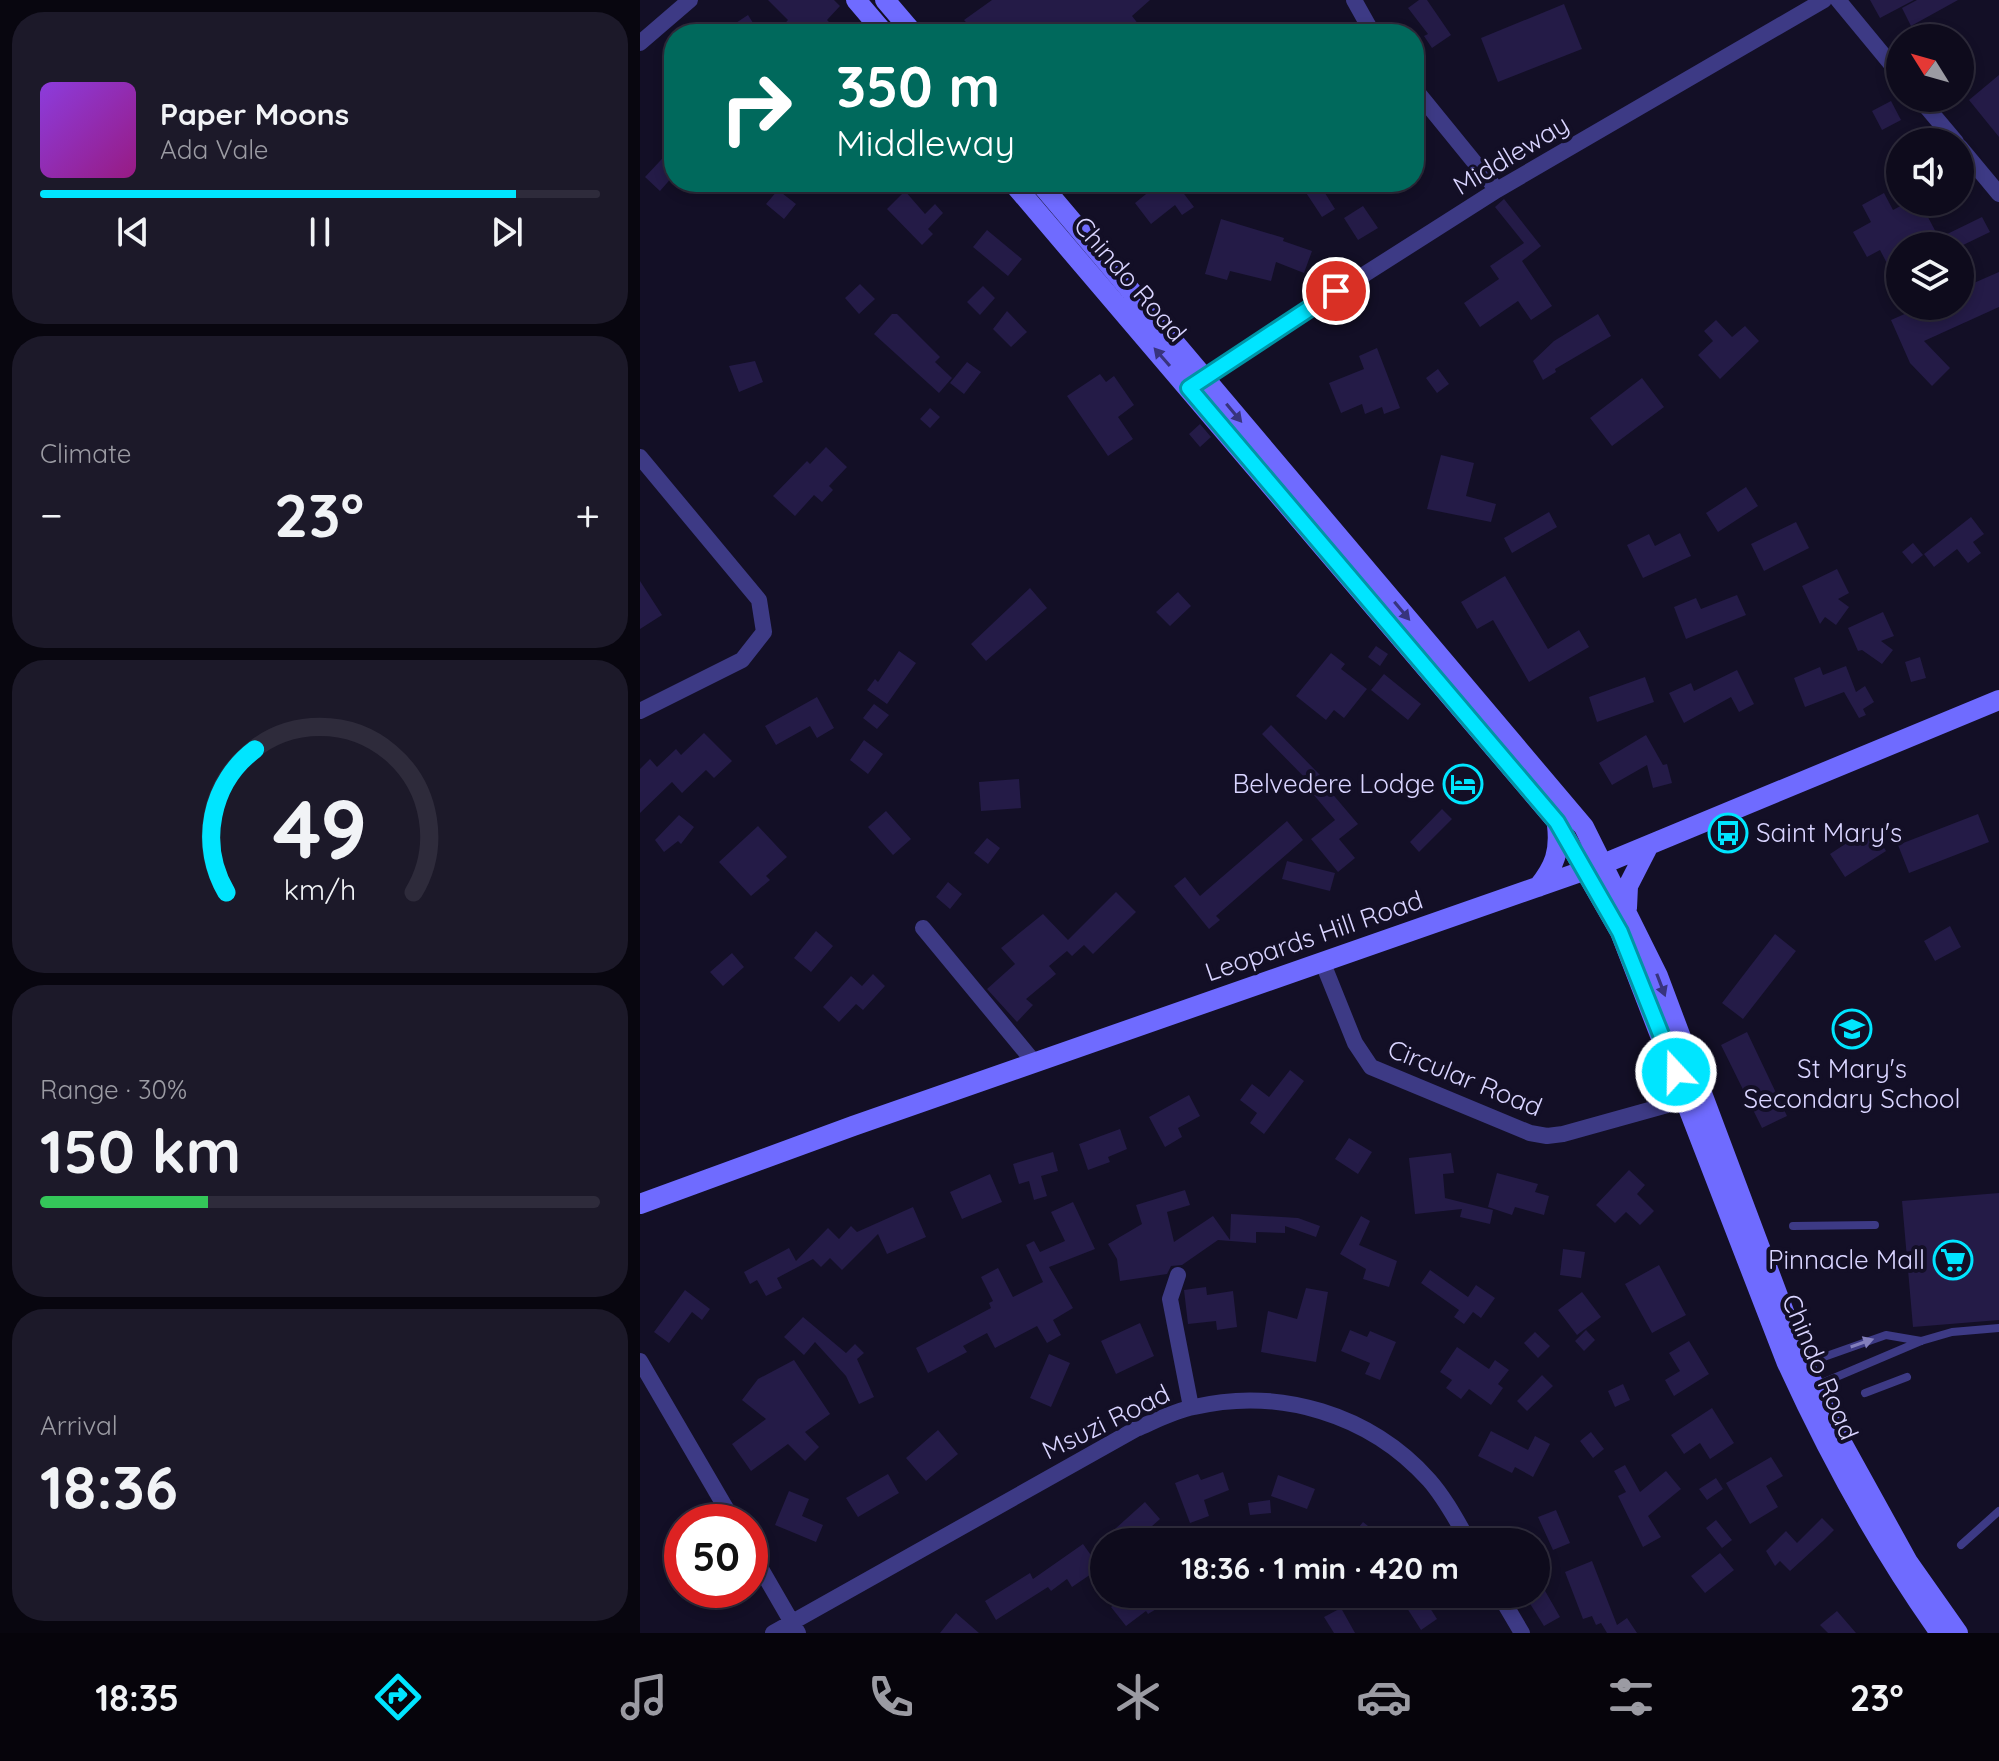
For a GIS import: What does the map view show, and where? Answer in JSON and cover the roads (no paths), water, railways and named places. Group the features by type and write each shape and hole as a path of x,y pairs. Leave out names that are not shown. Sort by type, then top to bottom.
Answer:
{"main road":[{"path":"856,0 876,24"},
{"path":"885,0 905,24"},
{"name":"Chindo Road","path":"1021,192 1196,382 1584,827 1594,868"},
{"name":"Chindo Road","path":"1047,192 1196,382 1594,868 1617,910 1620,932 1694,1097 1804,1364 1853,1467 1900,1549 1958,1633"},
{"name":"Leopards Hill Road","path":"640,1204 1034,1062 1594,868 1999,700"},
{"path":"1538,887 1553,868 1559,846 1557,822"},
{"path":"1538,887 1564,884 1588,893 1617,910 1649,845 1626,846 1603,840 1584,827"},
{"name":"Chindo Road","path":"1694,1097 1786,1361 1815,1426 1893,1567 1940,1633"}],"street":[{"path":"640,43 690,0"},
{"path":"1354,0 1367,24"},
{"name":"Middleway","path":"1196,382 1497,190 1824,0"},
{"path":"1838,0 1886,58"},
{"path":"1424,100 1497,190"},
{"path":"1931,112 1944,128"},
{"path":"1974,164 1999,194"},
{"path":"640,457 759,600 764,632 742,660 640,711"},
{"path":"923,928 1034,1062"},
{"name":"Circular Road","path":"1322,961 1355,1043 1371,1067 1530,1133 1563,1134 1694,1097"},
{"path":"1178,1275 1170,1299 1191,1407"},
{"path":"640,1361 723,1504"},
{"name":"Msuzi Road","path":"773,1633 795,1628 1085,1455 1136,1429 1191,1407 1243,1400 1273,1400 1300,1404 1355,1424 1416,1467 1445,1501 1461,1528"},
{"path":"768,1581 795,1628"},
{"path":"1507,1608 1522,1633"}],"lane":[{"path":"1793,1226 1875,1225"},
{"path":"1815,1386 1921,1341 1952,1332 1999,1328"},
{"path":"1804,1364 1886,1335 1921,1341"},
{"path":"1865,1393 1907,1377"},
{"path":"1961,1545 1999,1511"}],"place":[{"name":"Belvedere Lodge","path":"1463,784"},
{"name":"Saint Mary's","path":"1728,833"},
{"name":"St Mary's Secondary School","path":"1852,1029"},
{"name":"Pinnacle Mall","path":"1953,1260"}]}
